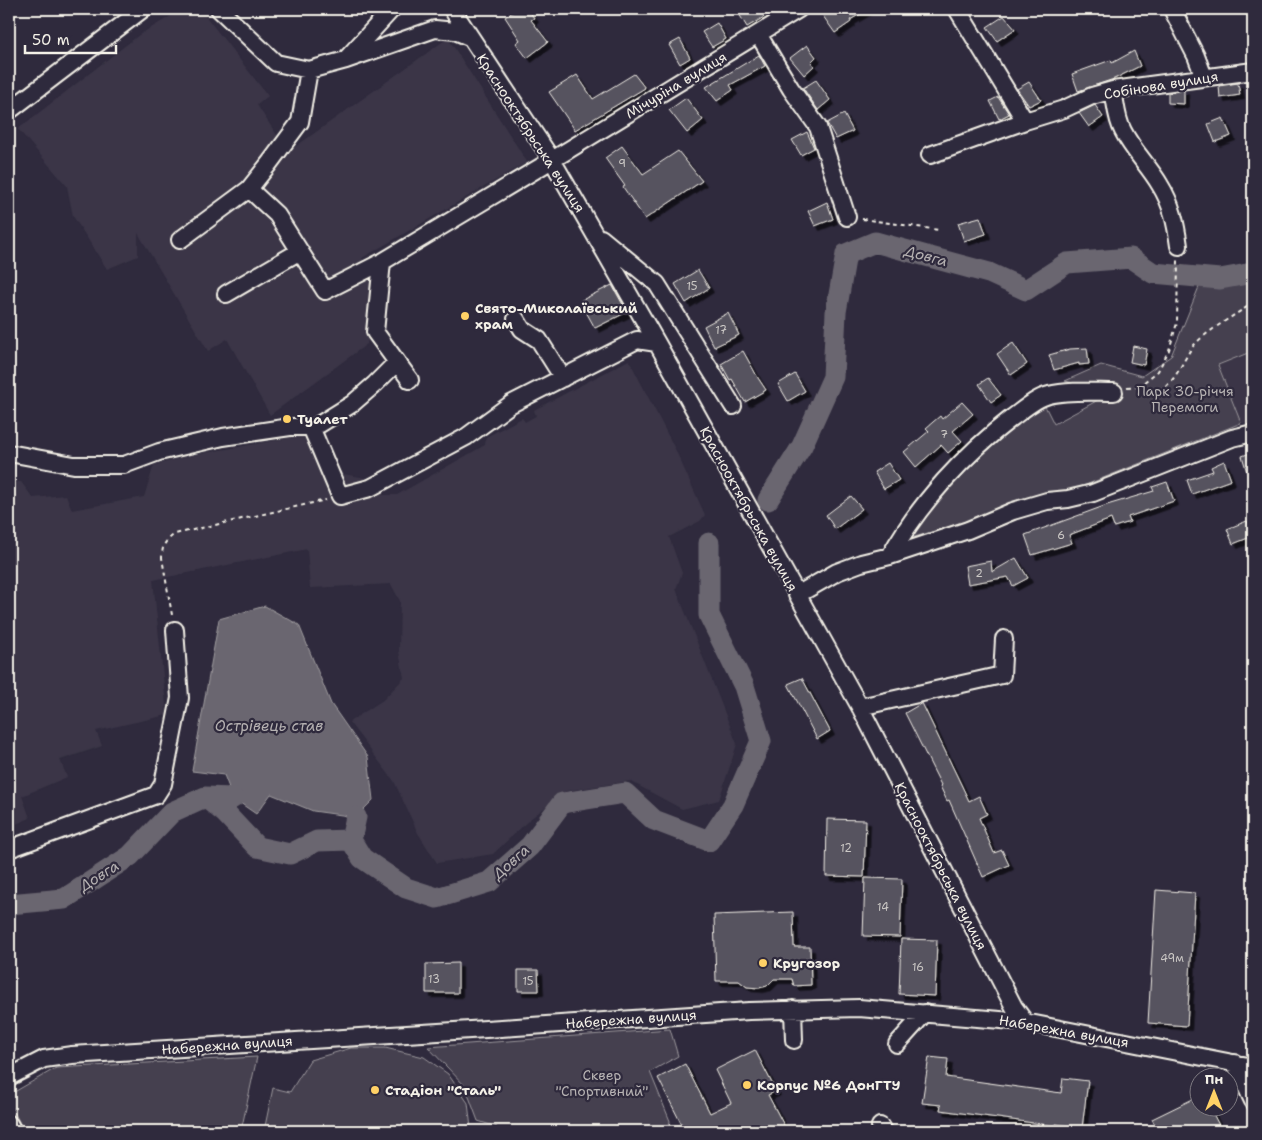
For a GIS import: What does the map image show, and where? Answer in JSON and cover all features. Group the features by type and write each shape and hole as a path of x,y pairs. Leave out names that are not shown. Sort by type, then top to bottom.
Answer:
{"street":[{"path":"9,111 143,9"},
{"path":"219,9 276,62 309,70 346,60 435,30 455,31 469,37"},
{"path":"346,60 392,9"},
{"name":"Краснооктябрьська вулиця","path":"452,9 552,160 657,343 860,707 1006,991 1025,1022"},
{"name":"Мічуріна вулиця","path":"300,251 325,291 382,262 800,9"},
{"path":"958,9 1024,121"},
{"path":"1172,9 1196,56 1204,77"},
{"path":"758,34 791,89 818,127 847,217"},
{"path":"180,240 249,189 300,122 309,70"},
{"name":"Собінова вулиця","path":"930,155 1024,121 1064,109 1092,96 1114,90 1253,70"},
{"path":"1114,90 1122,130 1159,184 1172,210 1179,246"},
{"path":"226,294 300,251 277,215 249,189"},
{"path":"593,232 657,284 733,406"},
{"path":"382,262 375,332 410,380"},
{"path":"516,319 522,329 539,340 563,378"},
{"path":"9,453 74,465 124,465 159,452 223,437 290,427 311,427 340,496 378,484 466,437 511,404 637,340 657,343"},
{"path":"320,424 352,404 397,362"},
{"path":"890,556 900,536 918,511 944,482 989,435 1030,404 1048,395 1114,392"},
{"path":"797,595 837,572 861,563 890,556 968,530 1013,511 1047,501 1068,499 1093,493 1232,438 1253,433"},
{"path":"9,849 156,795 163,784 180,698 175,630"},
{"path":"860,707 1002,675 1004,639"},
{"name":"Набережна вулиця","path":"9,1077 44,1059 72,1054 793,1009 859,1008 1025,1022 1253,1067"},
{"path":"793,1009 794,1040"},
{"path":"897,1044 924,1013"},
{"path":"1234,1063 1253,1101"},
{"path":"9,1124 13,1131"}],"path":[{"path":"847,217 939,230"},
{"path":"1138,387 1158,371 1169,350 1177,323 1177,272"},
{"path":"1114,392 1124,388 1138,387 1150,391 1162,388 1172,380 1193,346 1218,326 1253,303"},
{"path":"175,630 162,558 162,549 165,541 175,534 340,496"}],"shaded area":[{"path":"183,9 200,9 268,96 257,105 288,152 448,38 527,162 362,258 378,284 367,344 270,415 227,339 208,351 138,233 138,256 107,269 73,216 67,186 18,129 139,35"},
{"path":"1253,351 1253,424 1241,423 1218,365"},
{"path":"629,360 676,451 705,515 700,521 669,537 682,573 676,589 737,744 719,800 682,809 630,781 566,791 530,819 493,854 437,863 418,833 394,781 349,722 383,700 404,678 399,651 400,601 391,584 310,588 307,549 153,580 167,715 96,731 102,746 60,760 67,777 22,796 30,818 9,827 9,482 21,482 33,498 66,495 72,510 144,497 154,465 192,455 311,434 343,474 366,478 356,495 397,495 485,445 486,437 522,418 525,422 536,416 534,410"}],"green space":[{"name":"Парк 30-річчя Перемоги","path":"1253,262 1253,351 1218,365 1241,423 1073,490 901,541 961,468 1043,402 1054,424 1113,392 1065,381 1101,365 1142,376 1171,356 1203,277"},
{"name":"Сквер \"Спортивний\"","path":"670,1029 678,1056 650,1072 670,1121 668,1131 496,1131 497,1127 478,1121 465,1086 428,1047"},
{"name":"Стадіон \"Сталь\"","path":"351,1048 385,1048 424,1057 448,1074 468,1103 471,1128 479,1131 264,1131 273,1088 290,1092 310,1060"},
{"path":"257,1057 241,1131 24,1131 9,1102 9,1095 56,1068"}],"water":[{"name":"Острівець став","path":"265,606 299,625 331,704 368,757 373,800 356,817 313,811 271,794 256,814 233,798 224,775 192,771 219,619"}],"building":[{"path":"517,9 528,9 534,18 531,20 548,42 527,58 516,43 520,40 505,17"},
{"path":"736,9 760,9 764,17 747,27"},
{"path":"834,9 869,9 850,20 851,22 835,33 823,16"},
{"path":"1004,16 1015,29 997,41 987,27"},
{"path":"717,23 726,39 712,47 702,32"},
{"path":"680,39 690,58 680,64 669,45"},
{"path":"807,45 816,57 811,62 814,66 804,75 790,58"},
{"path":"1134,51 1140,66 1114,79 1078,91 1072,74 1111,60 1112,63"},
{"path":"759,55 765,66 730,85 733,90 717,101 706,87"},
{"path":"634,74 645,88 575,130 549,92 577,75 593,99"},
{"path":"816,80 830,100 818,110 803,88"},
{"path":"1029,82 1041,100 1029,106 1017,89"},
{"path":"1238,83 1240,95 1220,98 1219,86"},
{"path":"1184,90 1184,104 1168,103 1168,93"},
{"path":"998,97 1009,114 999,119 990,101"},
{"path":"686,98 703,120 687,133 669,110"},
{"path":"1095,105 1103,117 1089,127 1079,113"},
{"path":"844,114 853,131 836,139 827,123"},
{"path":"1223,118 1231,136 1215,142 1208,124"},
{"path":"807,132 814,148 801,155 792,140"},
{"path":"622,146 643,174 678,151 702,181 645,219 605,158"},
{"path":"827,202 833,219 815,226 808,211"},
{"path":"980,217 986,234 964,241 958,223"},
{"path":"698,270 709,288 686,303 675,284"},
{"path":"612,285 627,312 595,328 580,301"},
{"path":"728,313 739,335 714,347 704,326"},
{"path":"1013,343 1027,364 1011,375 997,354"},
{"path":"1133,346 1147,349 1144,365 1130,362"},
{"path":"1087,348 1089,364 1079,365 1079,363 1054,370 1049,355 1070,349"},
{"path":"743,351 766,390 745,402 721,364"},
{"path":"795,374 805,391 788,401 778,384"},
{"path":"988,378 1001,395 991,402 979,384"},
{"path":"962,402 973,414 953,431 962,441 948,453 941,445 916,467 904,452 929,431 926,428 940,416 942,419"},
{"path":"1253,452 1253,484 1251,485 1242,456"},
{"path":"1224,461 1231,480 1192,494 1187,480 1213,471 1211,467"},
{"path":"888,463 899,480 884,489 874,472"},
{"path":"1167,482 1174,501 1128,517 1130,522 1114,527 1111,519 1069,535 1072,543 1032,555 1025,535 1107,505 1154,491 1152,487"},
{"path":"851,496 862,509 835,529 826,515"},
{"path":"1247,521 1253,536 1233,544 1227,529"},
{"path":"1016,558 1028,578 1013,586 1008,577 968,584 965,566 991,561 992,572"},
{"path":"802,678 830,731 817,739 788,684"},
{"path":"922,703 969,801 979,796 987,814 979,818 994,853 1002,850 1009,865 983,877 949,800 947,801 905,713"},
{"path":"827,819 866,820 864,877 826,876"},
{"path":"865,878 902,879 900,937 863,936"},
{"path":"1156,890 1195,893 1187,1026 1148,1023"},
{"name":"Кругозор","path":"793,912 794,947 810,947 811,985 794,986 792,979 774,979 767,986 759,988 747,987 739,981 716,981 714,915"},
{"path":"901,939 937,940 935,996 899,994"},
{"path":"458,963 458,993 426,993 426,964"},
{"path":"518,970 538,970 539,991 518,991"},
{"name":"Корпус №6 ДонГТУ","path":"755,1050 776,1091 768,1095 787,1131 685,1131 658,1078 685,1064 710,1113 731,1103 715,1070"},
{"path":"929,1057 948,1059 946,1077 1061,1093 1063,1078 1088,1081 1082,1128 940,1110 941,1105 922,1103"},
{"path":"1190,1100 1190,1118 1215,1118 1222,1131 1158,1131 1152,1119"}],"waterway":[{"name":"Довга","path":"768,500 802,446 833,377 836,312 846,254 875,242 989,273 1026,290 1067,263 1131,258 1153,273 1220,279 1253,273"},
{"name":"Довга","path":"9,904 64,899 130,856 172,812 205,797 225,813 257,847 290,854 317,841 351,840 362,858 406,888 437,898 489,882 530,846 562,803 625,793 654,820 709,841 733,805 761,741 744,686 709,615 709,543"},
{"path":"205,797 233,798"},
{"path":"351,840 356,817"}],"place":[{"name":"Свято-Миколаївський храм","path":"465,316"},
{"name":"Туалет","path":"287,419"},
{"name":"Кругозор","path":"763,963"},
{"name":"Корпус №6 ДонГТУ","path":"747,1085"},
{"name":"Стадіон \"Сталь\"","path":"375,1090"}]}
